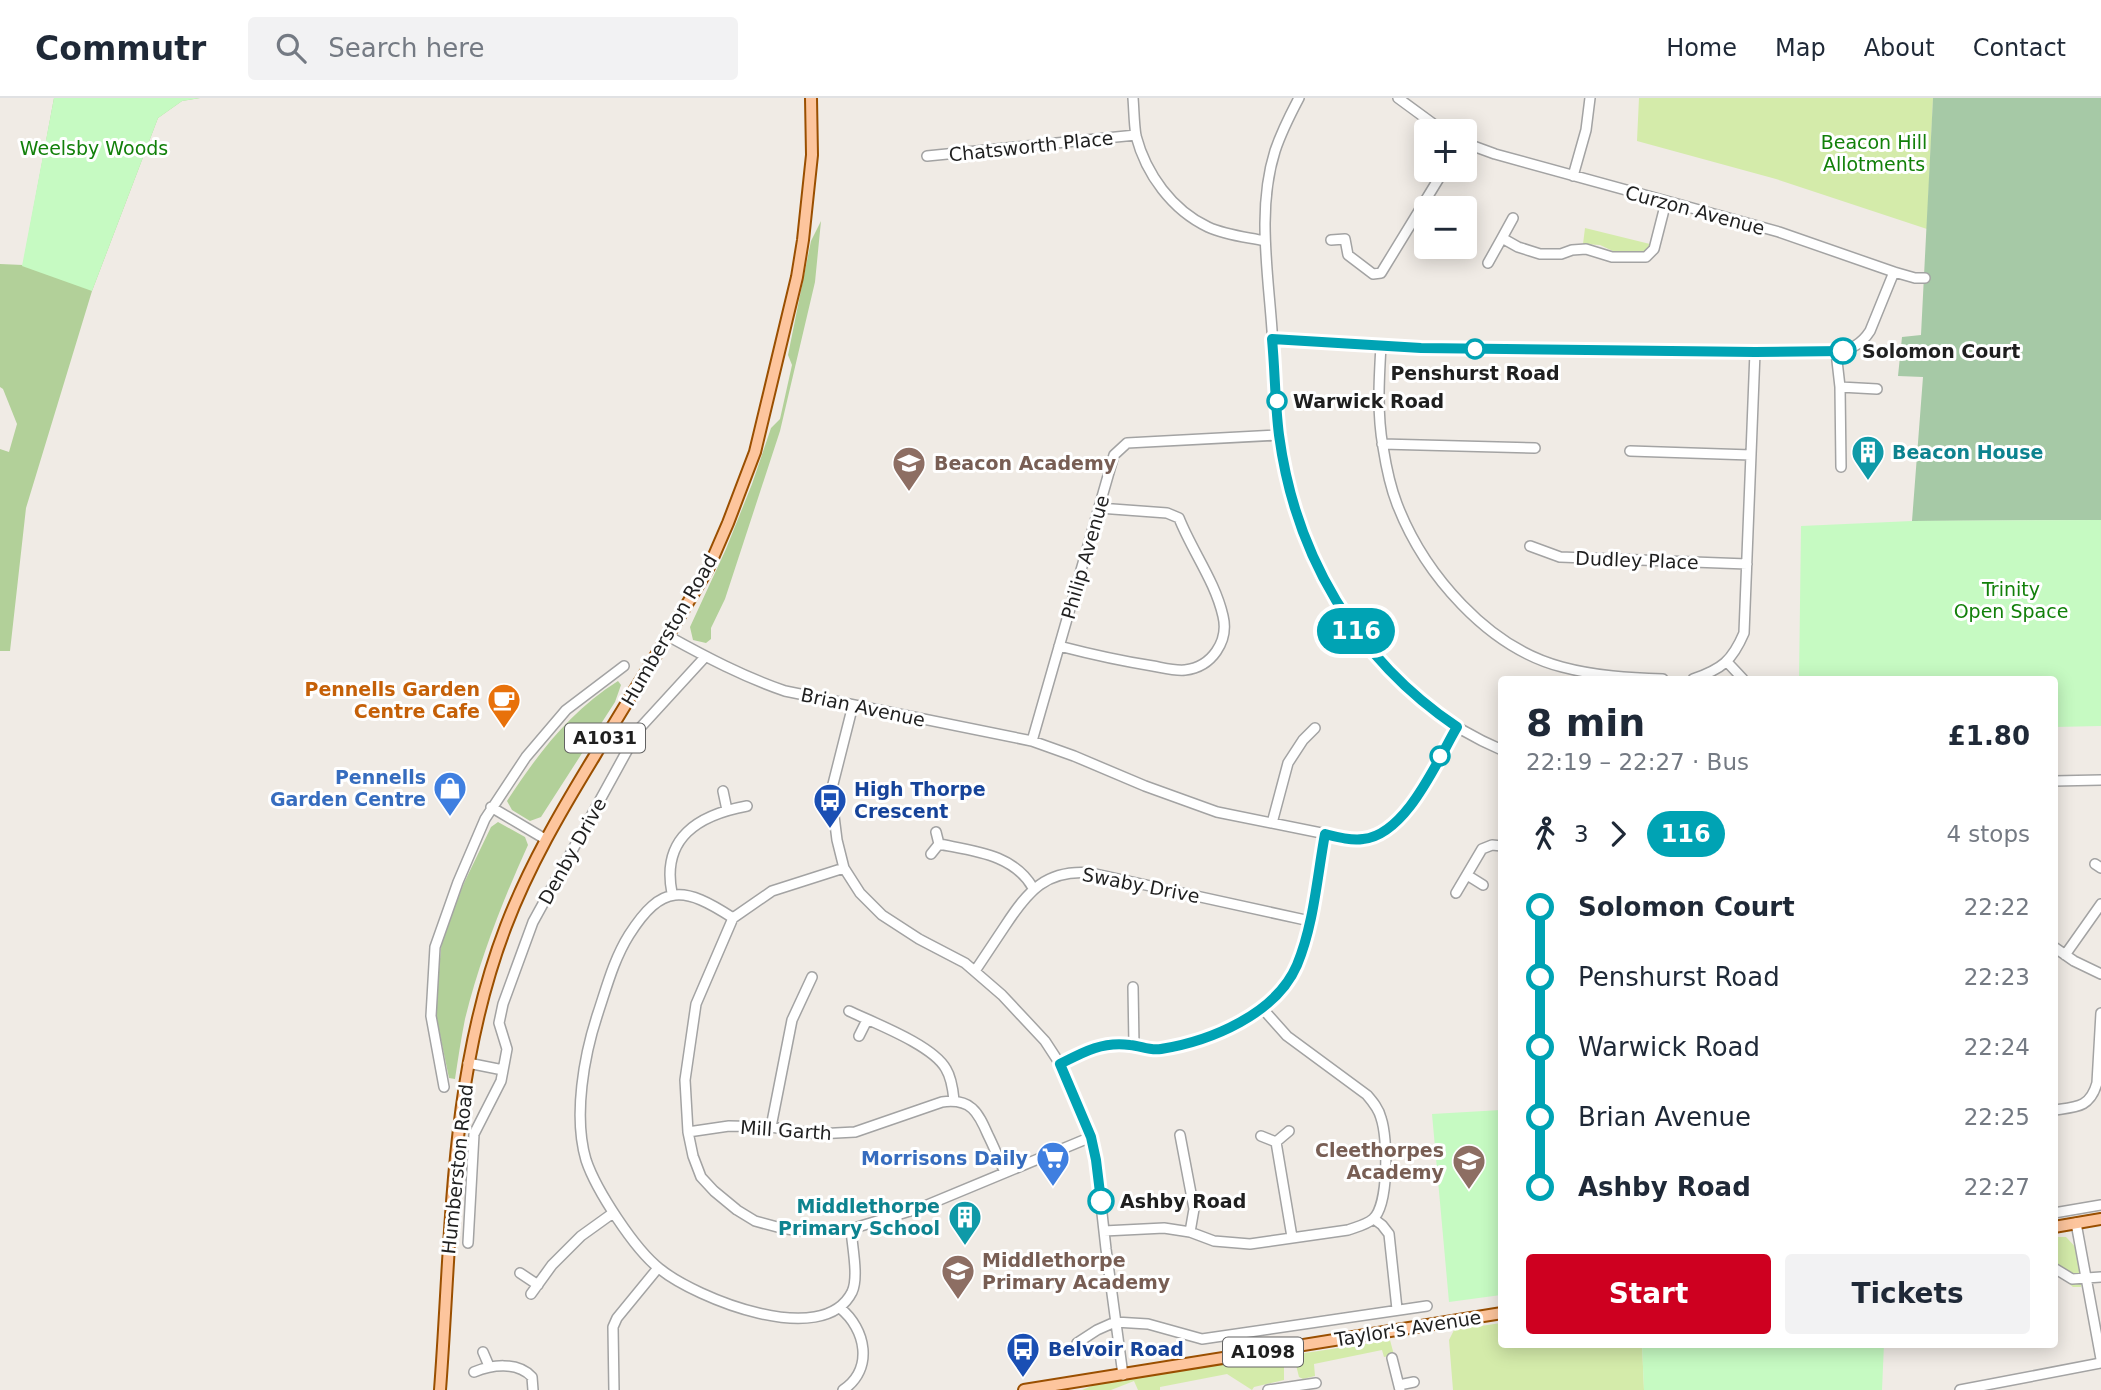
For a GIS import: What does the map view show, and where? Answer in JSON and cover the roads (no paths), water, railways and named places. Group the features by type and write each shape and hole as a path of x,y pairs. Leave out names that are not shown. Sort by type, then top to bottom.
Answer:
{"main road":[{"name":"Humberston Road","path":"440,1390 455,1152 468,1063 489,978 505,928 545,839 709,567 755,452 778,363 801,252 812,155 811,98"},
{"path":"2058,1226 2101,1219"},
{"name":"Taylor's Avenue","path":"1024,1390 1058,1388 1498,1314"}],"street":[{"path":"1132,98 1136,135 1155,181 1172,201 1191,218 1209,228 1265,240"},
{"path":"1299,98 1272,164 1266,201 1265,240 1279,435 1302,531 1321,576 1346,618 1398,680 1419,700 1457,727 1498,748"},
{"path":"1398,98 1427,119"},
{"path":"1573,176 1586,130 1590,98"},
{"name":"Chatsworth Place","path":"927,156 1136,135"},
{"name":"Curzon Avenue","path":"1477,148 1495,155 1779,232 1894,272 1925,278"},
{"path":"1331,240 1345,239 1348,255 1373,274 1381,273 1437,182"},
{"path":"1502,238 1540,254 1560,254 1586,248 1612,257 1646,257 1654,249 1666,202"},
{"path":"1488,263 1513,218"},
{"path":"1272,339 1421,348 1836,352 1859,345 1866,338 1894,272"},
{"path":"1381,346 1379,403 1382,444 1391,486 1408,529 1427,560 1463,606 1504,640 1560,667 1597,676"},
{"path":"1702,676 1728,663 1744,633 1755,352"},
{"path":"1836,352 1840,387 1841,467"},
{"path":"1840,387 1877,389"},
{"name":"Philip Avenue","path":"1032,741 1114,455 1127,443 1279,435"},
{"path":"1382,444 1535,448"},
{"path":"1630,451 1751,455"},
{"path":"1059,646 1119,661 1186,670 1197,667 1214,655 1224,638 1224,619 1219,601 1179,518 1167,513 1099,508"},
{"name":"Dudley Place","path":"1530,547 1560,557 1746,564"},
{"name":"Brian Avenue","path":"668,636 705,657 776,688 1032,741 1217,812 1362,839 1393,827 1408,810 1457,727"},
{"name":"Denby Drive","path":"468,1243 474,1134 501,1081 507,1049 499,1023 503,1004 533,922 639,729 705,657"},
{"path":"1728,663 1741,676"},
{"path":"444,1087 431,1016 435,947 458,882 492,807 526,757 566,710 624,666"},
{"path":"853,705 831,792 837,840 844,867 860,893 882,915 919,939 965,963 1002,995 1045,1041 1060,1064 1091,1137 1096,1160 1123,1375"},
{"path":"1272,823 1288,763 1303,740 1315,728"},
{"path":"2058,781 2101,780"},
{"path":"723,791 727,810"},
{"path":"672,893 669,869 673,853 682,838 702,820 727,810 747,806"},
{"path":"492,807 545,839"},
{"path":"936,832 939,844"},
{"path":"1060,1064 1101,1045 1118,1043 1161,1049 1214,1035 1231,1028 1262,1008 1283,987 1297,965 1310,921 1325,834"},
{"path":"939,844 992,856 1006,862 1018,869 1033,888 975,971"},
{"path":"931,854 939,844"},
{"path":"1456,893 1482,849 1498,846"},
{"path":"844,867 772,891 733,918 696,1004 685,1080 688,1132 693,1156 702,1177 722,1199 755,1221 790,1230 851,1229 920,1208 1091,1137"},
{"name":"Swaby Drive","path":"1033,888 1060,875 1091,873 1310,921"},
{"path":"1467,875 1483,884"},
{"path":"733,918 702,900 672,893 655,902 643,914 617,956 588,1044 580,1115 586,1160 613,1213 658,1268 706,1297 749,1310 789,1318 818,1318 840,1308 852,1292 855,1279 851,1229"},
{"path":"2065,955 2101,904"},
{"path":"2058,950 2101,974"},
{"path":"771,1127 792,1020 812,976"},
{"path":"1133,987 1134,1045"},
{"path":"1104,1231 1152,1228 1190,1233 1232,1244 1250,1244 1348,1230 1374,1219 1385,1189 1384,1128 1376,1105 1367,1095 1287,1036 1262,1008"},
{"path":"849,1011 929,1051 938,1059 951,1081 954,1100 977,1112 1005,1172"},
{"path":"2058,1109 2080,1106 2094,1092 2097,1083 2101,1013"},
{"path":"859,1036 867,1020"},
{"path":"468,1063 503,1070"},
{"name":"Mill Garth","path":"688,1132 729,1126 771,1127 817,1134 855,1132 954,1100"},
{"path":"1276,1142 1289,1130"},
{"path":"1180,1135 1194,1209 1190,1233"},
{"path":"1261,1136 1276,1142"},
{"path":"1276,1142 1292,1237"},
{"path":"2058,1212 2101,1205"},
{"path":"531,1294 552,1265 580,1236 613,1213"},
{"path":"1374,1219 1389,1234 1397,1309"},
{"path":"1960,1390 1989,1388 2101,1361 2076,1223"},
{"path":"614,1390 613,1327 617,1318 658,1268"},
{"path":"2058,1270 2072,1279 2101,1277"},
{"path":"520,1273 538,1285"},
{"path":"1077,1343 1115,1322 1148,1324 1202,1339 1427,1306"},
{"path":"840,1308 848,1314 858,1329 864,1349 861,1370 843,1390"},
{"path":"483,1352 489,1366"},
{"path":"1392,1359 1399,1388 1414,1382"},
{"path":"474,1372 489,1366 525,1371 532,1377 533,1390"},
{"path":"1268,1390 1316,1383"}],"place":[{"name":"Penshurst Road","path":"1475,349"},
{"name":"Solomon Court","path":"1843,351"},
{"name":"Warwick Road","path":"1277,401"},
{"name":"Beacon House","path":"1868,482"},
{"name":"Beacon Academy","path":"909,493"},
{"name":"Pennells Garden Centre Cafe","path":"504,730"},
{"name":"Pennells Garden Centre","path":"450,818"},
{"name":"High Thorpe Crescent","path":"830,830"},
{"name":"Morrisons Daily","path":"1053,1188"},
{"name":"Cleethorpes Academy","path":"1469,1191"},
{"name":"Ashby Road","path":"1101,1201"},
{"name":"Middlethorpe Primary School","path":"965,1247"},
{"name":"Middlethorpe Primary Academy","path":"958,1301"},
{"name":"Belvoir Road","path":"1023,1379"}],"park label":[{"name":"Weelsby Woods","path":"94,148"},
{"name":"Beacon Hill Allotments","path":"1874,153"},
{"name":"Trinity Open Space","path":"2011,600"}]}
